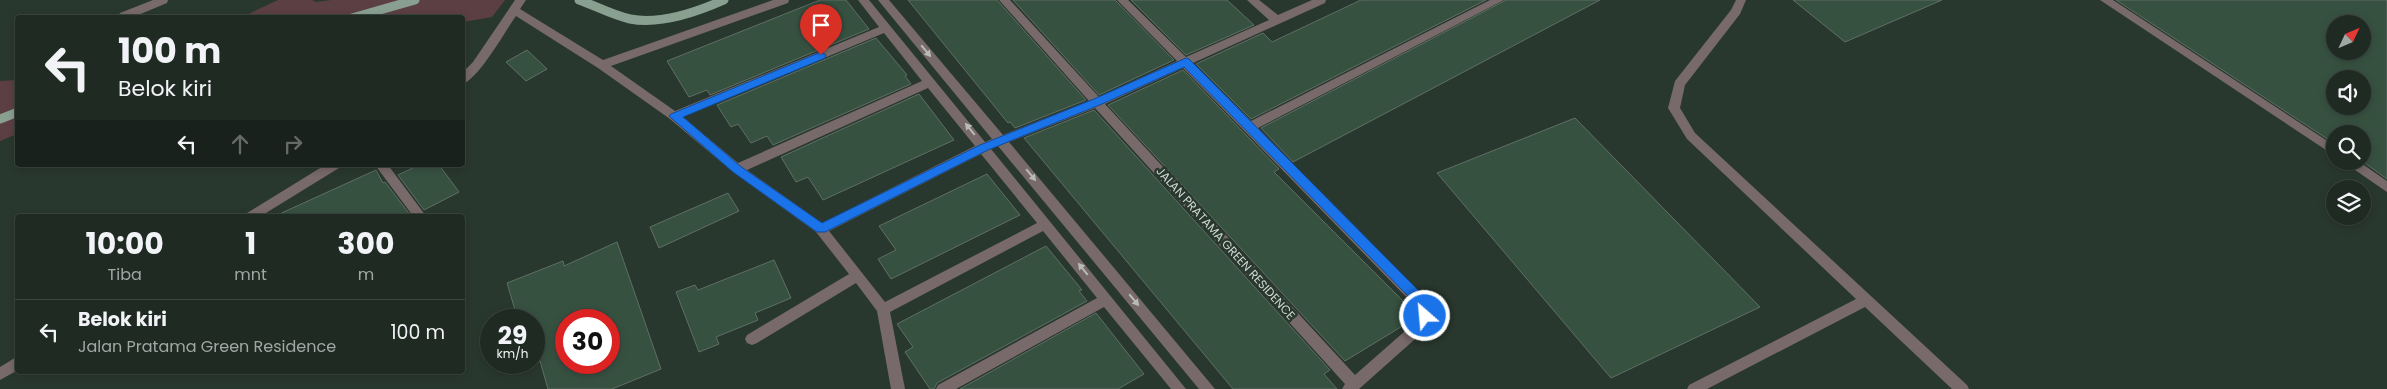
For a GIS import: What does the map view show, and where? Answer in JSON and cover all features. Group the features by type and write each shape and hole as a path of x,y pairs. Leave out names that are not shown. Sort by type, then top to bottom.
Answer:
{"street":[{"path":"126,15 163,0"},
{"path":"602,65 784,0"},
{"path":"863,0 1107,299 1176,388"},
{"path":"883,0 1002,140 1208,389"},
{"name":"JALAN PRATAMA GREEN RESIDENCE","path":"1004,0 1098,102 1352,386"},
{"path":"1122,0 1250,126 1421,303 1425,316 1418,328 1352,386"},
{"path":"1252,0 1276,20"},
{"path":"821,228 984,147 1098,102 1321,0"},
{"path":"1250,126 1499,0"},
{"path":"1741,0 1736,11 1678,84 1674,108 1690,136 1962,389"},
{"path":"2106,0 2326,146"},
{"path":"465,77 477,65 519,4 674,116 736,169 821,228 883,309 898,389"},
{"path":"674,116 891,32 908,30"},
{"path":"736,169 931,82"},
{"path":"254,214 332,167"},
{"path":"383,167 418,214"},
{"path":"2362,170 2387,187"},
{"path":"883,309 1046,224"},
{"path":"752,339 857,276"},
{"path":"943,389 1107,299"},
{"path":"1694,389 1866,300"},
{"path":"0,374 15,364"}],"shaded area":[{"path":"278,0 312,0 316,2 331,0 505,0 492,17 465,22 465,15 246,15"},
{"path":"15,80 15,135 0,141 0,81"}],"building":[{"path":"820,0 846,0 869,29 710,95 707,90 689,97 667,61"},
{"path":"908,0 997,0 1086,100 1015,128 1010,122 1008,123"},
{"path":"1013,0 1115,0 1174,60 1099,95"},
{"path":"1131,0 1227,0 1254,25 1186,55"},
{"path":"1361,0 1486,0 1251,119 1196,64 1263,33 1272,42"},
{"path":"1506,0 1600,0 1293,162 1261,128"},
{"path":"1793,0 1942,0 1845,42"},
{"path":"2116,0 2387,0 2387,179 2371,167 2371,125 2326,125 2326,138"},
{"path":"876,38 907,75 905,76 911,84 773,145 767,136 751,143 738,124 731,127 717,105"},
{"path":"527,50 547,69 526,81 506,62"},
{"path":"1183,70 1279,169 1274,172 1416,314 1414,319 1345,361 1108,105"},
{"path":"919,94 954,140 823,200 808,177 796,182 781,157"},
{"path":"1094,110 1330,370 1324,374 1337,389 1233,389 1024,138"},
{"path":"1575,118 1760,307 1611,378 1437,173"},
{"path":"415,167 440,167 459,192 424,210 398,175"},
{"path":"376,170 383,183 385,182 409,214 279,214"},
{"path":"987,174 1020,215 891,279 878,259 896,250 879,226"},
{"path":"728,193 739,211 659,248 650,227"},
{"path":"617,242 661,369 612,389 548,389 544,374 545,309 515,309 507,283 563,261 564,266"},
{"path":"1046,246 1082,290 1079,291 1087,301 937,383 934,389 930,389 905,352 913,347 897,324"},
{"path":"774,260 791,298 755,313 758,320 716,337 719,344 699,352 676,292 695,285 698,290"},
{"path":"1096,313 1144,374 1118,389 960,389"}],"waterway":[{"path":"362,15 415,0"},
{"path":"579,0 617,15 642,20 666,19 702,9 724,0"},
{"path":"0,119 15,113"}],"route":[{"path":"821,55 674,116 736,169 821,228 984,147 1098,102 1186,62 1413,293 1425,310 1425,316"}]}
